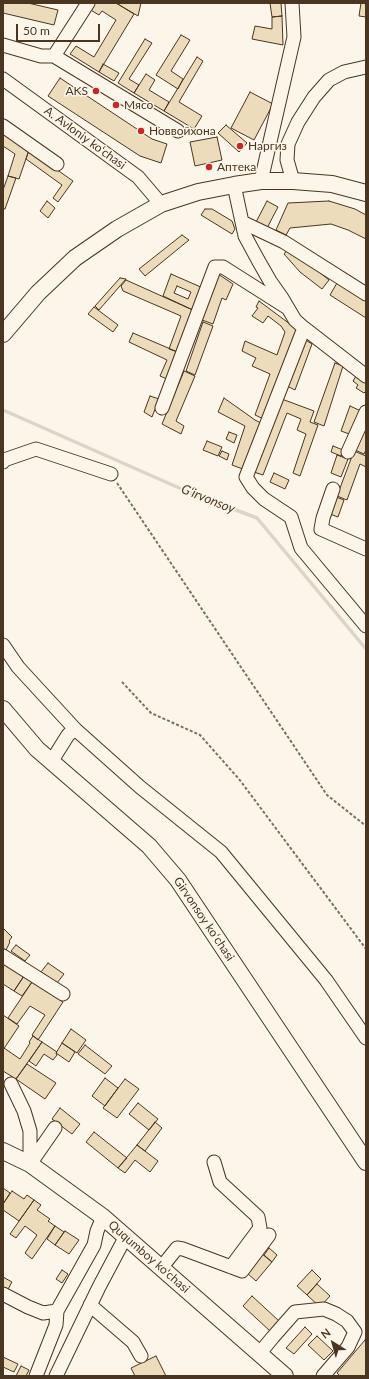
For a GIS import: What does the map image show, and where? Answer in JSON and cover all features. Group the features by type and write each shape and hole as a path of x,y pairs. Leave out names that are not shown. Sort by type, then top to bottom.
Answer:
{"main road":[{"path":"3,334 38,293 75,258 117,229 161,204 198,192 261,181 293,181 332,184 366,193"},
{"name":"Girvonsoy koʻchasi","path":"4,711 37,749 149,846 178,880 366,1162"},
{"name":"Ququmboy ko'chasi","path":"3,1151 30,1164 103,1217 285,1376"}],"street":[{"path":"54,56 88,3"},
{"path":"261,181 294,37 292,3"},
{"path":"3,45 41,56 54,56 178,131"},
{"path":"293,181 287,160 288,144 298,122 314,97 329,80 344,72 366,67"},
{"name":"A. Avloniy ko‘chasi","path":"3,79 138,177 161,204"},
{"path":"3,126 57,164"},
{"path":"234,185 245,236 295,320 366,376"},
{"path":"242,222 284,242 366,294"},
{"path":"162,408 215,267 223,267 289,310"},
{"path":"304,328 246,477 253,488 264,499 291,517 301,548 366,626"},
{"path":"348,452 366,412"},
{"path":"3,462 36,449 111,474"},
{"path":"333,489 323,518 321,529 366,549"},
{"path":"3,645 18,667 75,728 140,787 221,852 326,980 366,1038"},
{"path":"52,762 68,734 75,728"},
{"path":"3,956 63,994"},
{"path":"11,1084 24,1111 30,1131 30,1164"},
{"path":"30,1164 54,1128"},
{"path":"214,1162 220,1182 258,1217 260,1228 231,1267"},
{"path":"36,1376 56,1325 57,1311 94,1246 97,1231 103,1217"},
{"path":"56,1376 90,1305 126,1236"},
{"path":"162,1268 177,1248 242,1271 269,1236"},
{"path":"3,1294 28,1307 43,1312 57,1311"},
{"path":"90,1305 133,1342 141,1356"},
{"path":"259,1354 295,1312 324,1309 347,1321 354,1332 348,1347 323,1376"}],"path":[{"path":"111,474 327,796 366,826"},
{"path":"122,682 151,713 200,735 239,779 366,949"}],"building":[{"path":"3,3 28,3 58,10 54,25 3,13"},
{"path":"92,3 116,3 134,14 99,72 70,54 76,46 94,57 116,20 102,11 99,15 89,9"},
{"path":"116,3 141,3 138,16"},
{"path":"270,3 281,3 282,16 272,17"},
{"path":"361,3 366,3 366,17 359,16"},
{"path":"282,16 283,45 252,39 255,26 272,29 272,17"},
{"path":"181,35 190,40 171,71 183,79 178,89 156,75"},
{"path":"145,39 152,43 129,79 139,85 134,93 118,83"},
{"path":"197,57 203,61 179,102 202,116 194,129 164,111"},
{"path":"103,64 119,73 114,81 99,72"},
{"path":"146,74 155,80 149,90 169,102 164,111 134,93"},
{"path":"60,78 152,139 167,144 161,163 140,156 48,96"},
{"path":"250,92 273,104 254,140 231,128"},
{"path":"226,125 247,143 239,152 218,133"},
{"path":"3,131 29,150 19,179 8,176 15,154 3,146"},
{"path":"217,137 222,160 195,166 190,142"},
{"path":"29,150 73,181 58,202 53,198 62,185 26,159"},
{"path":"8,176 16,178 5,209 3,209 3,190"},
{"path":"47,201 55,208 48,218 40,211"},
{"path":"267,201 278,207 266,230 255,224"},
{"path":"329,201 355,209 366,215 366,239 331,224 290,228 286,235 276,230 288,203"},
{"path":"205,209 212,209 232,221 235,229 232,234 201,215"},
{"path":"182,235 189,240 145,276 139,269"},
{"path":"289,248 329,280 322,289 300,272 284,254"},
{"path":"171,274 203,288 195,311 163,296","holes":["177,286 191,292 188,299 174,293"]},
{"path":"218,274 233,284 226,300 222,298 213,324 202,320"},
{"path":"120,278 126,279 99,310 95,306"},
{"path":"126,280 195,311 180,353 169,349 181,316 123,291 121,286"},
{"path":"337,283 366,301 366,318 330,295"},
{"path":"259,301 302,333 266,420 255,415 270,374 252,366 256,358 242,351 245,341 277,355 285,332 281,326 268,316 263,323 252,316 258,308 256,307"},
{"path":"94,307 118,325 113,332 88,314"},
{"path":"203,322 213,326 195,375 186,371"},
{"path":"133,333 180,353 169,380 160,376 167,360 129,342"},
{"path":"304,339 312,344 295,390 287,386"},
{"path":"335,363 343,366 324,426 314,422"},
{"path":"184,371 195,376 176,421 184,426 181,434 162,424"},
{"path":"358,373 366,378 366,391 364,393 356,388 358,385 353,381"},
{"path":"150,396 159,399 152,417 144,412"},
{"path":"224,398 255,420 265,425 248,471 232,465 245,426 218,412"},
{"path":"279,398 314,411 310,422 318,425 300,476 293,473 306,434 297,430 301,419 287,413 263,475 251,471"},
{"path":"350,406 361,411 352,435 341,431"},
{"path":"366,420 366,450 364,454 355,450"},
{"path":"229,432 237,435 234,443 226,439"},
{"path":"207,441 222,447 218,456 203,450"},
{"path":"333,446 343,450 341,456 331,452"},
{"path":"222,451 229,454 227,460 219,456"},
{"path":"354,451 366,456 366,467 360,464 347,500 337,496"},
{"path":"337,455 348,459 341,477 331,473"},
{"path":"274,473 289,480 285,489 270,482"},
{"path":"336,497 344,500 338,517 330,514"},
{"path":"3,928 12,937 6,950 3,948"},
{"path":"16,945 30,955 25,961 11,951"},
{"path":"3,963 24,976 14,991 3,984"},
{"path":"48,963 64,974 57,983 41,972"},
{"path":"24,976 32,982 22,996 14,991"},
{"path":"32,982 63,1002 38,1040 32,1035 45,1015 30,1006 17,1024 8,1018"},
{"path":"3,1015 19,1026 3,1050"},
{"path":"71,1029 86,1040 77,1053 62,1043"},
{"path":"33,1036 42,1042 16,1079 3,1071 3,1050 4,1048 20,1059"},
{"path":"42,1042 57,1052 57,1055 53,1060 44,1054 36,1066 29,1061"},
{"path":"62,1043 75,1052 69,1062 56,1053"},
{"path":"85,1045 112,1066 105,1074 78,1054"},
{"path":"27,1064 56,1083 45,1099 16,1079"},
{"path":"105,1078 118,1088 105,1106 92,1096"},
{"path":"125,1079 139,1089 117,1118 103,1108"},
{"path":"138,1103 158,1119 149,1130 129,1114"},
{"path":"60,1108 80,1124 72,1134 52,1119"},
{"path":"155,1122 162,1128 145,1151 137,1145"},
{"path":"94,1132 127,1158 118,1168 86,1142"},
{"path":"137,1145 158,1161 150,1172 135,1160 125,1173 118,1168"},
{"path":"3,1188 10,1193 3,1204"},
{"path":"12,1191 24,1199 27,1195 34,1200 19,1221 3,1210 3,1204"},
{"path":"34,1200 41,1205 37,1210 50,1219 48,1221 55,1226 32,1259 25,1253 37,1235 25,1226 16,1238 10,1234"},
{"path":"55,1226 64,1232 55,1245 47,1239"},
{"path":"65,1231 79,1240 69,1254 55,1245"},
{"path":"269,1248 277,1255 272,1262 264,1255"},
{"path":"262,1254 272,1262 256,1281 247,1273"},
{"path":"62,1270 68,1274 62,1283 56,1279"},
{"path":"312,1270 321,1279 307,1295 297,1286"},
{"path":"3,1277 12,1282 7,1291 3,1288"},
{"path":"317,1284 330,1296 320,1307 307,1295"},
{"path":"252,1296 279,1321 270,1331 243,1306"},
{"path":"305,1327 312,1334 294,1354 286,1348"},
{"path":"317,1336 333,1351 324,1360 308,1345"},
{"path":"365,1340 366,1376 340,1376 337,1373"},
{"path":"156,1356 166,1376 135,1376 131,1368"},
{"path":"3,1357 18,1364 14,1372 3,1367"},
{"path":"21,1366 29,1370 26,1376 16,1376"}],"waterway":[{"name":"G‘irvonsoy","path":"3,410 186,491 257,518 366,649"}],"place":[{"name":"AKS","path":"96,91"},
{"name":"Мясо","path":"116,105"},
{"name":"Новвойхона","path":"141,131"},
{"name":"Наргиз","path":"240,146"},
{"name":"Аптека","path":"209,167"}]}
